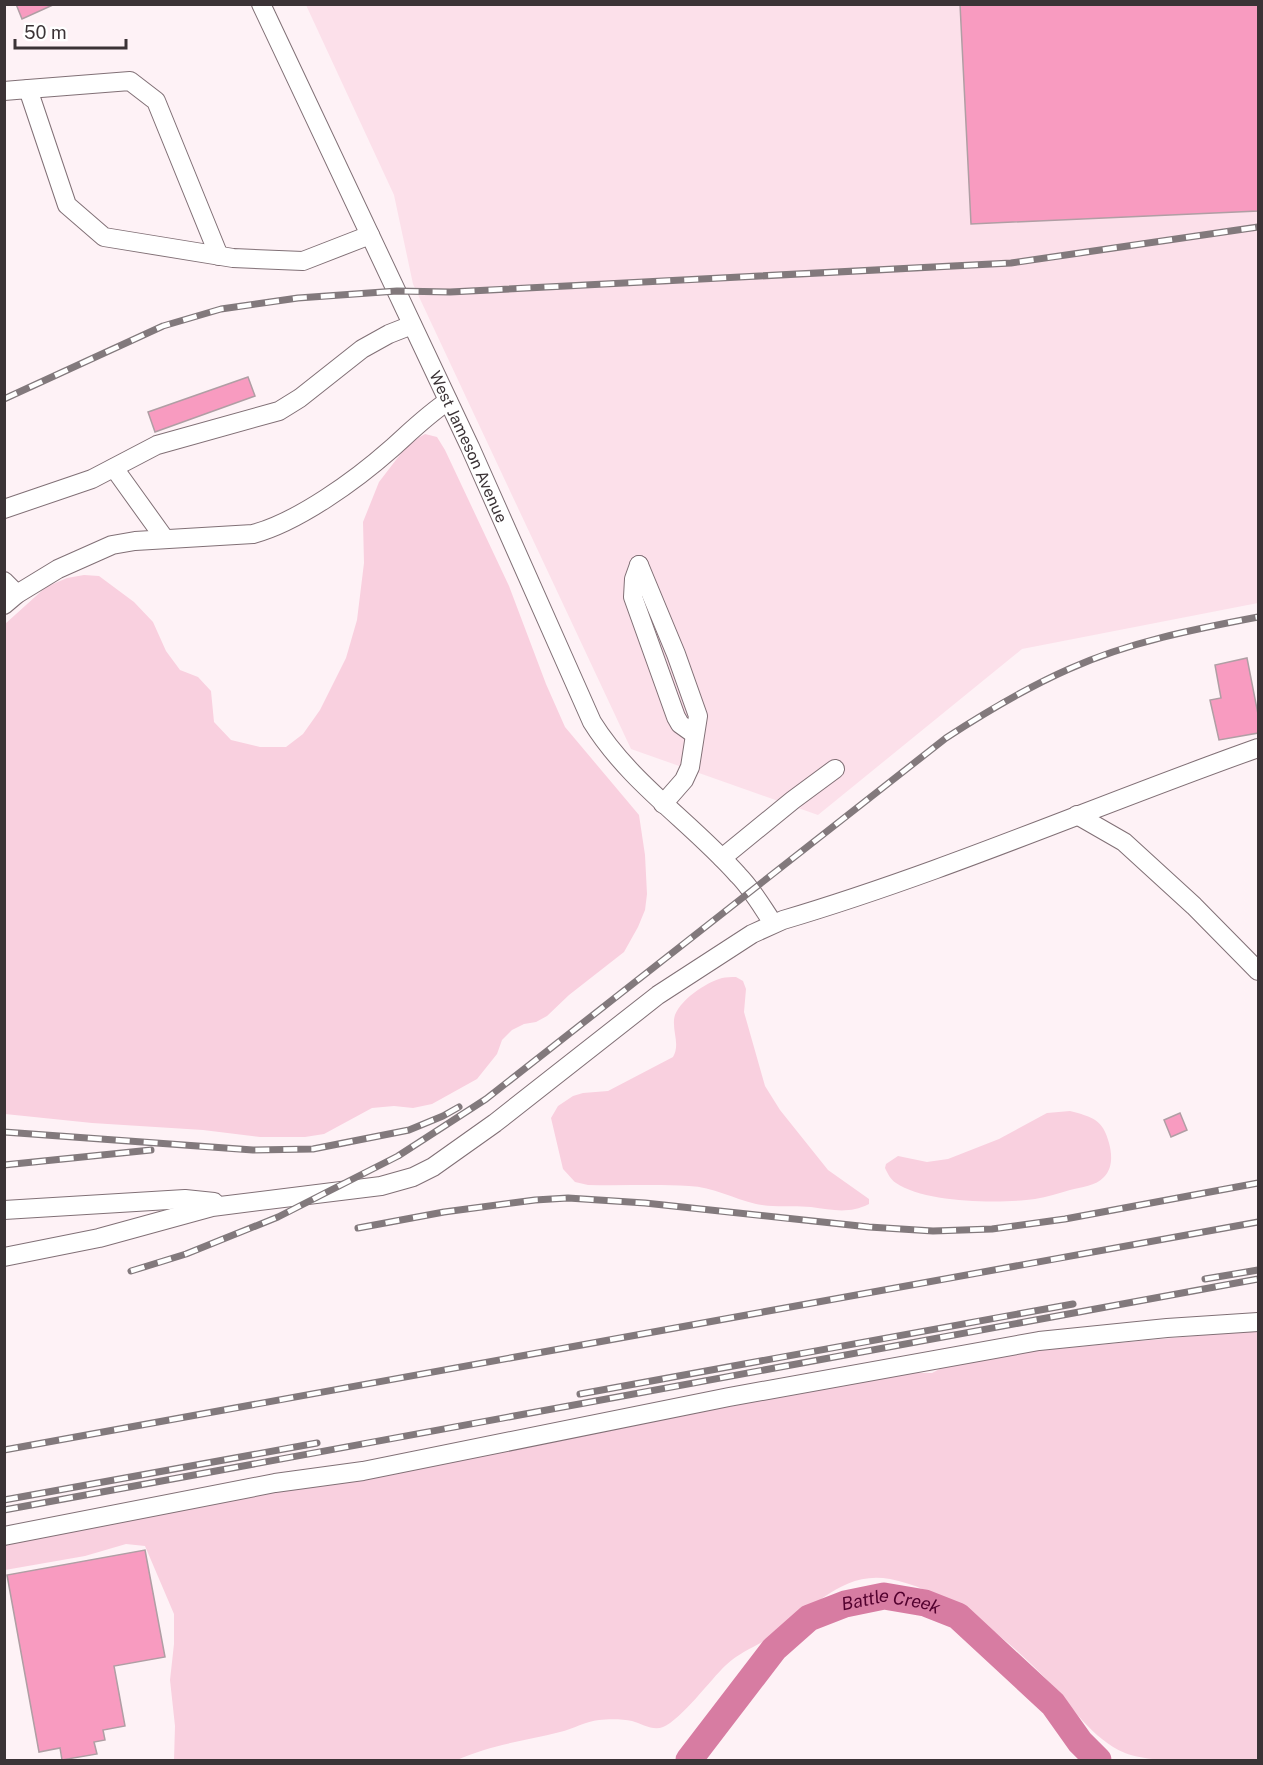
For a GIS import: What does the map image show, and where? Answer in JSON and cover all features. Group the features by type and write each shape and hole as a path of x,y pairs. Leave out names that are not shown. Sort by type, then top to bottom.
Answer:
{"lane":[{"name":"West Jameson Avenue","path":"261,4 448,401 592,722 604,742 617,757 663,804 722,858 752,891 773,923"},
{"path":"4,91 130,81 156,101 219,256"},
{"path":"28,88 67,205 104,237 219,256 303,261 370,235"},
{"path":"4,509 92,479 157,445 279,411 300,398 362,349 389,334 412,325"},
{"path":"9,593 112,545 135,541 230,536 265,531 315,505 334,492 389,451 431,412 448,401"},
{"path":"114,468 165,539"},
{"path":"663,804 684,780 690,767 698,716 676,654 639,565 634,579 633,597 676,717 680,724 694,734"},
{"path":"4,1257 99,1238 231,1203 381,1186 413,1177 433,1167 495,1124 658,995 752,934 773,923 984,852 1258,748"},
{"path":"722,858 793,800 835,770"},
{"path":"1077,815 1124,842 1194,906 1258,971"},
{"path":"4,1210 185,1199 231,1203"},
{"path":"4,1536 253,1487 363,1471 740,1395 1039,1341 1167,1328 1258,1322"}],"shaded area":[{"path":"306,5 1258,5 1258,603 1022,649 818,815 631,749 413,284 394,195"},
{"path":"425,434 437,437 445,450 509,586 565,727 639,815 645,855 647,894 645,910 624,952 569,995 547,1016 512,1030 502,1040 497,1054 477,1079 432,1104 413,1108 394,1106 372,1108 324,1134 305,1137 260,1137 203,1130 92,1123 5,1114 5,624 46,587 67,578 84,575 99,576 134,602 153,622 166,651 180,670 198,677 211,691 214,722 231,740 260,747 286,747 303,734 320,710 346,658 357,620 364,563 363,522 379,482 409,443"},
{"path":"736,977 743,981 746,989 744,1012 765,1086 780,1110 828,1170 869,1199 869,1204 855,1209 841,1210 777,1206 748,1202 698,1187 588,1185 575,1182 563,1169 551,1118 558,1106 573,1096 583,1093 608,1091 673,1057 676,1043 674,1020 685,1000 715,980"},
{"path":"1070,1111 1096,1120 1107,1135 1109,1143 1111,1156 1109,1169 1101,1180 1088,1186 1020,1201 963,1200 925,1195 909,1190 894,1181 885,1168 886,1164 898,1156 927,1162 948,1159 999,1139 1047,1113"},
{"path":"1258,1330 1258,1760 1171,1760 1138,1757 1125,1753 1092,1731 1032,1665 976,1618 956,1605 912,1585 890,1579 873,1578 857,1580 842,1586 777,1633 738,1656 726,1665 679,1716 663,1727 651,1728 624,1720 594,1721 560,1732 495,1747 457,1760 174,1760 175,1726 170,1680 174,1644 174,1614 145,1546 126,1544 85,1556 5,1570 5,1543 574,1432 905,1373 932,1373 955,1361 989,1355"}],"building":[{"path":"16,4 55,4 22,19"},
{"path":"960,4 1258,4 1258,211 971,224"},
{"path":"248,377 255,396 155,432 148,412"},
{"path":"1247,658 1258,714 1258,733 1219,740 1210,700 1221,698 1215,665"},
{"path":"1180,1113 1187,1130 1171,1137 1164,1120"},
{"path":"145,1550 165,1657 114,1666 125,1726 103,1730 105,1740 94,1742 97,1754 62,1760 60,1748 39,1752 7,1575"}],"waterway":[{"name":"Battle Creek","path":"689,1760 774,1649 809,1618 845,1604 884,1596 925,1603 958,1616 1053,1704 1080,1742 1098,1760"}],"railway":[{"path":"4,399 163,326 221,309 298,298 397,291 450,292 1011,263 1258,227"},
{"path":"131,1271 186,1254 278,1217 398,1156 486,1099 946,738 1006,701 1069,669 1115,651 1186,632 1258,617"},
{"path":"4,1132 253,1150 313,1149 409,1130 459,1107"},
{"path":"4,1165 151,1150"},
{"path":"358,1228 444,1212 568,1198 645,1203 869,1227 933,1231 992,1229 1065,1219 1258,1183"},
{"path":"4,1450 1258,1222"},
{"path":"1205,1279 1258,1270"},
{"path":"4,1510 1258,1279"},
{"path":"580,1394 1073,1304"},
{"path":"4,1500 317,1443"}]}
